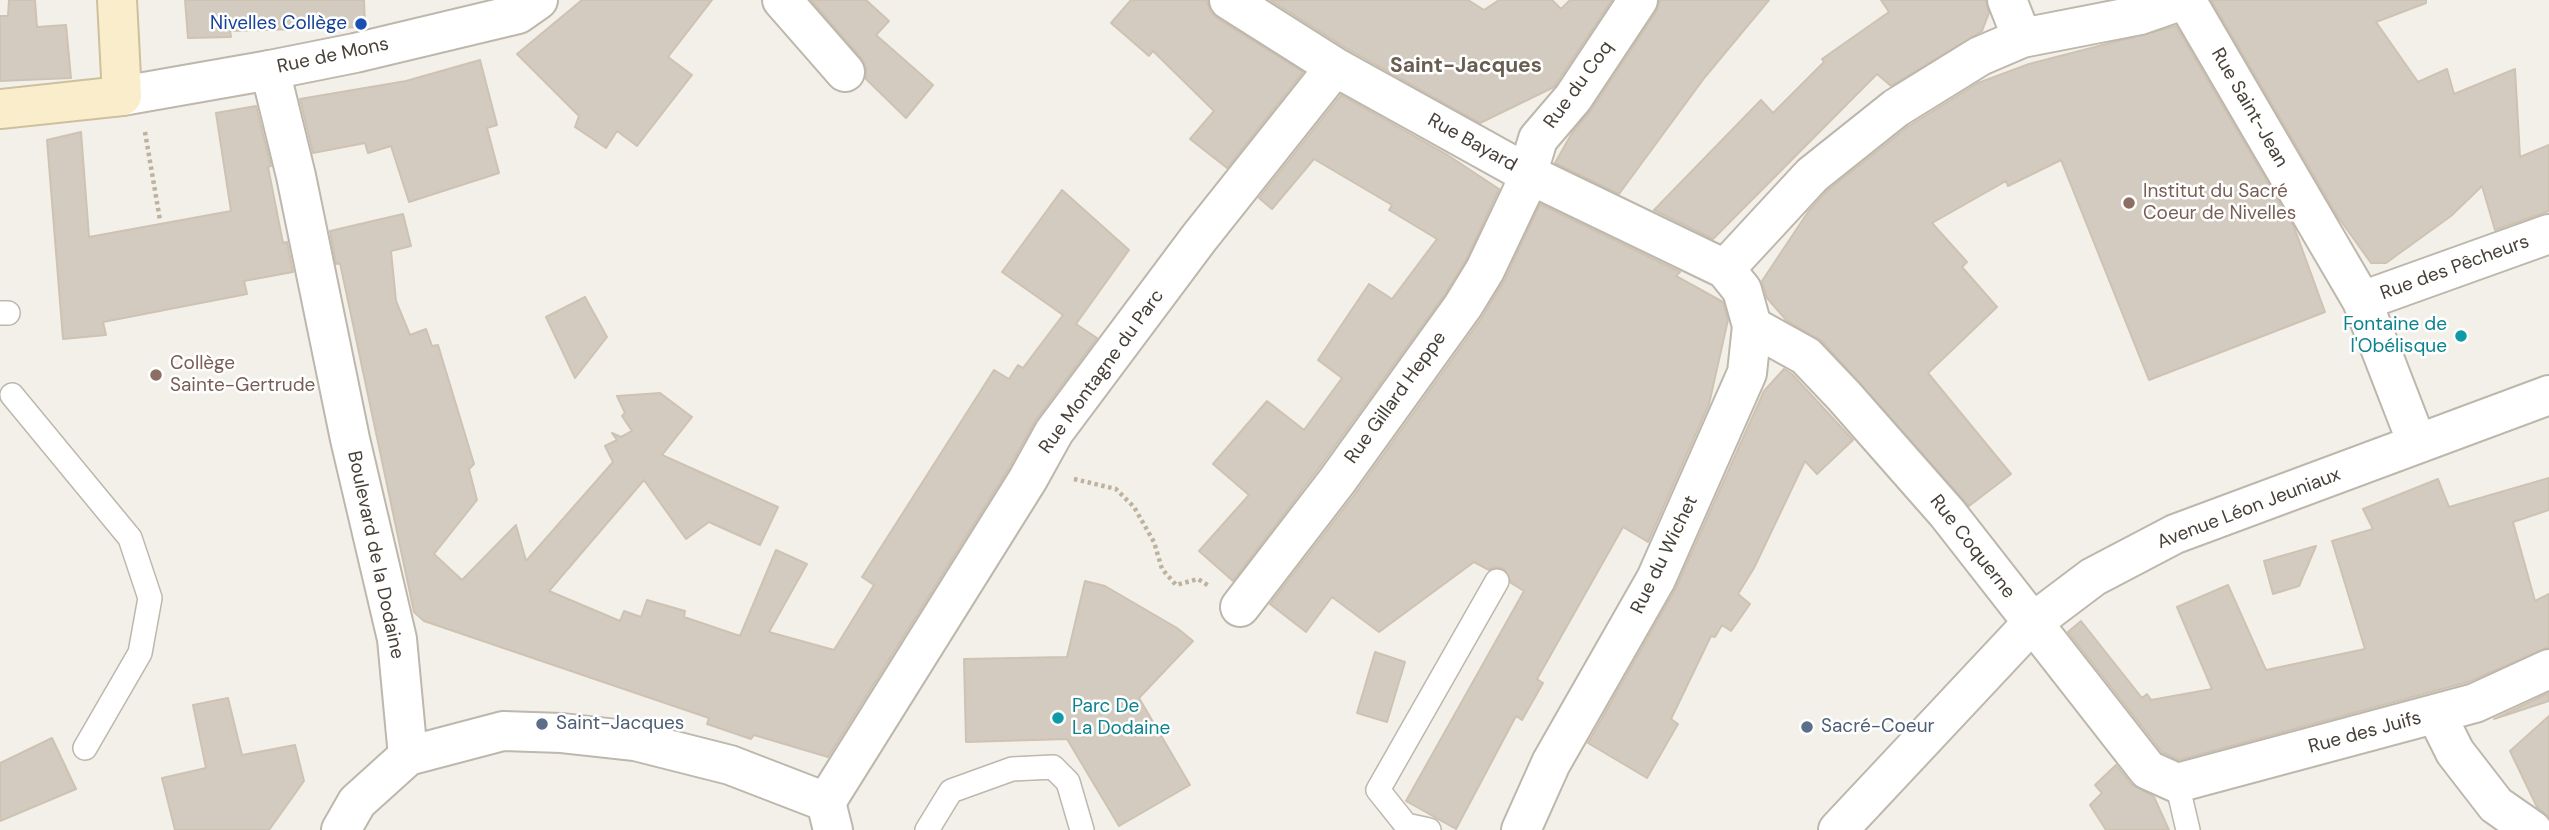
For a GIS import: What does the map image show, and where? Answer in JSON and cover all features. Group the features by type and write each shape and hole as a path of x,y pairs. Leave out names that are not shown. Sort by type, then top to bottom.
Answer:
{"main road":[{"path":"0,109 122,96 117,0"}],"street":[{"name":"Rue de Mons","path":"122,96 355,53 518,14 538,0"},
{"path":"782,0 845,72"},
{"name":"Rue Bayard","path":"1228,0 1335,67 1528,174 1725,269"},
{"name":"Rue du Coq","path":"1528,174 1538,139 1573,98 1638,0"},
{"path":"2007,0 2022,38"},
{"path":"1725,269 1812,176 1896,108 1980,56 2022,38 2140,15 2185,0"},
{"name":"Rue Saint-Jean","path":"2185,0 2362,302 2417,443"},
{"name":"Rue Montagne du Parc","path":"830,816 952,601 1054,432 1199,238 1335,67"},
{"name":"Boulevard de la Dodaine","path":"270,69 296,176 336,376 397,639 408,756"},
{"name":"Rue Gillard Heppe","path":"1240,607 1337,481 1462,306 1485,270 1528,174"},
{"name":"Rue des Pêcheurs","path":"2362,302 2549,234"},
{"name":"Rue du Wichet","path":"1521,830 1551,763 1656,579 1747,373 1752,326 1742,290 1725,269"},
{"name":"Rue Coquerne","path":"1752,326 1806,356 1844,396 1947,513 2148,770 2177,783"},
{"name":"Avenue Léon Jeuniaux","path":"1839,830 2032,623 2093,577 2175,534 2341,475 2417,443 2549,395"},
{"name":"Rue des Juifs","path":"2177,783 2475,703 2549,669"},
{"path":"2436,714 2455,752 2496,805 2532,830"},
{"path":"341,830 357,802 408,756 503,731 562,733 635,741 730,765 830,816"}],"lane":[{"path":"12,395 130,538 150,598 140,653 85,748"},
{"path":"1429,830 1406,825 1378,790 1497,581"},
{"path":"927,830 951,791 1012,769 1053,767 1068,782 1082,830"},
{"path":"2177,783 2188,830"}],"path":[{"path":"145,131 160,220"},
{"path":"1028,479 1048,476 1116,489 1134,507 1154,542 1162,569 1176,585 1198,579"}],"building":[{"path":"9,0 35,0 37,27 66,25 71,78 0,81 0,16 8,16"},
{"path":"185,0 364,0 365,27 230,31 231,37 188,38"},
{"path":"582,0 712,0 668,57 692,75 637,146 617,131 606,148 575,127 579,116 517,54"},
{"path":"811,0 866,0 889,21 876,35 933,85 906,118 866,79 866,67 861,58"},
{"path":"1131,0 1207,0 1210,11 1217,18 1303,72 1227,168 1190,139 1214,111 1153,51 1149,56 1111,23"},
{"path":"1270,0 1468,0 1484,10 1499,0 1552,0 1561,9 1570,0 1612,0 1554,87 1480,123 1346,48"},
{"path":"1660,0 1769,0 1705,77 1619,194 1555,163 1572,133 1591,110 1656,12"},
{"path":"1881,0 1986,0 1989,13 1982,31 1891,86 1877,74 1713,239 1654,210 1761,100 1773,113 1824,62 1822,59 1889,12"},
{"path":"2211,0 2426,0 2426,3 2376,22 2418,82 2447,69 2454,94 2515,69 2520,157 2549,145 2549,211 2495,230 2482,186 2451,216 2386,263 2371,263 2338,217"},
{"path":"2176,26 2294,227 2325,312 2149,380 2061,160 2008,186 2006,181 1932,223 1967,262 1962,267 1997,307 1928,373 2011,474 1969,506 1822,341 1787,321 1767,298 1762,281 1808,212 1827,191 1909,126 1978,83 2029,64"},
{"path":"480,60 497,125 487,128 499,173 409,202 391,146 368,153 365,143 313,153 300,99 406,81"},
{"path":"1341,95 1446,154 1499,189 1466,260 1445,294 1233,581 1199,551 1249,495 1213,464 1267,401 1304,430 1342,378 1318,360 1369,284 1392,299 1437,239 1389,210 1392,205 1314,159 1272,209 1259,198"},
{"path":"256,106 271,166 268,167 283,243 287,242 293,272 244,281 247,294 103,322 106,335 63,339 47,140 81,132 89,237 231,211 216,113"},
{"path":"1062,190 1129,250 1076,324 1097,338 1035,421 1009,468 828,757 754,735 751,739 707,724 709,718 424,621 414,612 340,263 336,264 330,231 403,214 411,246 391,251 396,301 410,335 426,329 432,346 438,345 474,464 469,469 477,500 434,554 462,580 516,525 526,561 613,462 605,446 617,440 612,433 621,437 632,431 622,416 625,413 617,396 660,393 692,417 662,455 778,507 760,545 709,522 686,539 644,480 549,591 620,621 624,611 641,617 647,600 685,611 684,617 740,636 776,550 807,564 769,632 834,650 874,585 862,577 994,370 1009,379 1018,365 1023,368 1063,315 1002,272"},
{"path":"1540,204 1680,272 1676,276 1723,302 1728,320 1709,404 1648,542 1623,527 1537,679 1543,683 1522,720 1516,716 1456,829 1406,801 1524,591 1511,583 1504,569 1496,567 1489,570 1474,562 1379,632 1332,597 1306,632 1270,604 1355,494 1481,319 1505,279"},
{"path":"585,297 607,337 575,378 546,317"},
{"path":"1784,369 1792,374 1853,440 1817,474 1805,461 1754,568 1738,594 1750,604 1731,631 1722,625 1715,637 1711,636 1671,719 1678,724 1647,778 1588,743 1676,588 1764,391"},
{"path":"2549,478 2549,510 2513,522 2535,601 2549,594 2549,647 2468,682 2179,760 2162,752 2068,632 2081,621 2142,698 2147,694 2151,700 2212,689 2177,607 2228,585 2266,670 2365,649 2332,541 2373,529 2363,509 2438,479 2449,507"},
{"path":"2316,546 2299,586 2273,594 2264,561"},
{"name":"Parc De La Dodaine","path":"1085,581 1105,586 1177,628 1193,641 1139,698 1190,785 1119,826 1067,739 966,742 964,659 1067,657"},
{"path":"1375,652 1405,662 1387,722 1357,713"},
{"path":"2549,693 2549,701 2494,719"},
{"path":"228,698 242,755 295,745 304,781 269,830 175,830 162,778 206,768 193,705"},
{"path":"2549,716 2549,817 2537,807 2510,751"},
{"path":"52,738 76,789 0,821 0,763"},
{"path":"2116,765 2131,784 2154,797 2169,830 2106,830 2090,805 2102,793 2095,785"}],"place":[{"name":"Nivelles Collège","path":"361,24"},
{"name":"Institut du Sacré Coeur de Nivelles","path":"2129,203"},
{"name":"Fontaine de l'Obélisque","path":"2461,336"},
{"name":"Collège Sainte-Gertrude","path":"156,375"},
{"name":"Parc De La Dodaine","path":"1058,718"},
{"name":"Saint-Jacques","path":"542,724"},
{"name":"Sacré-Coeur","path":"1807,727"}],"district":[{"name":"Saint-Jacques","path":"1466,66"}]}
